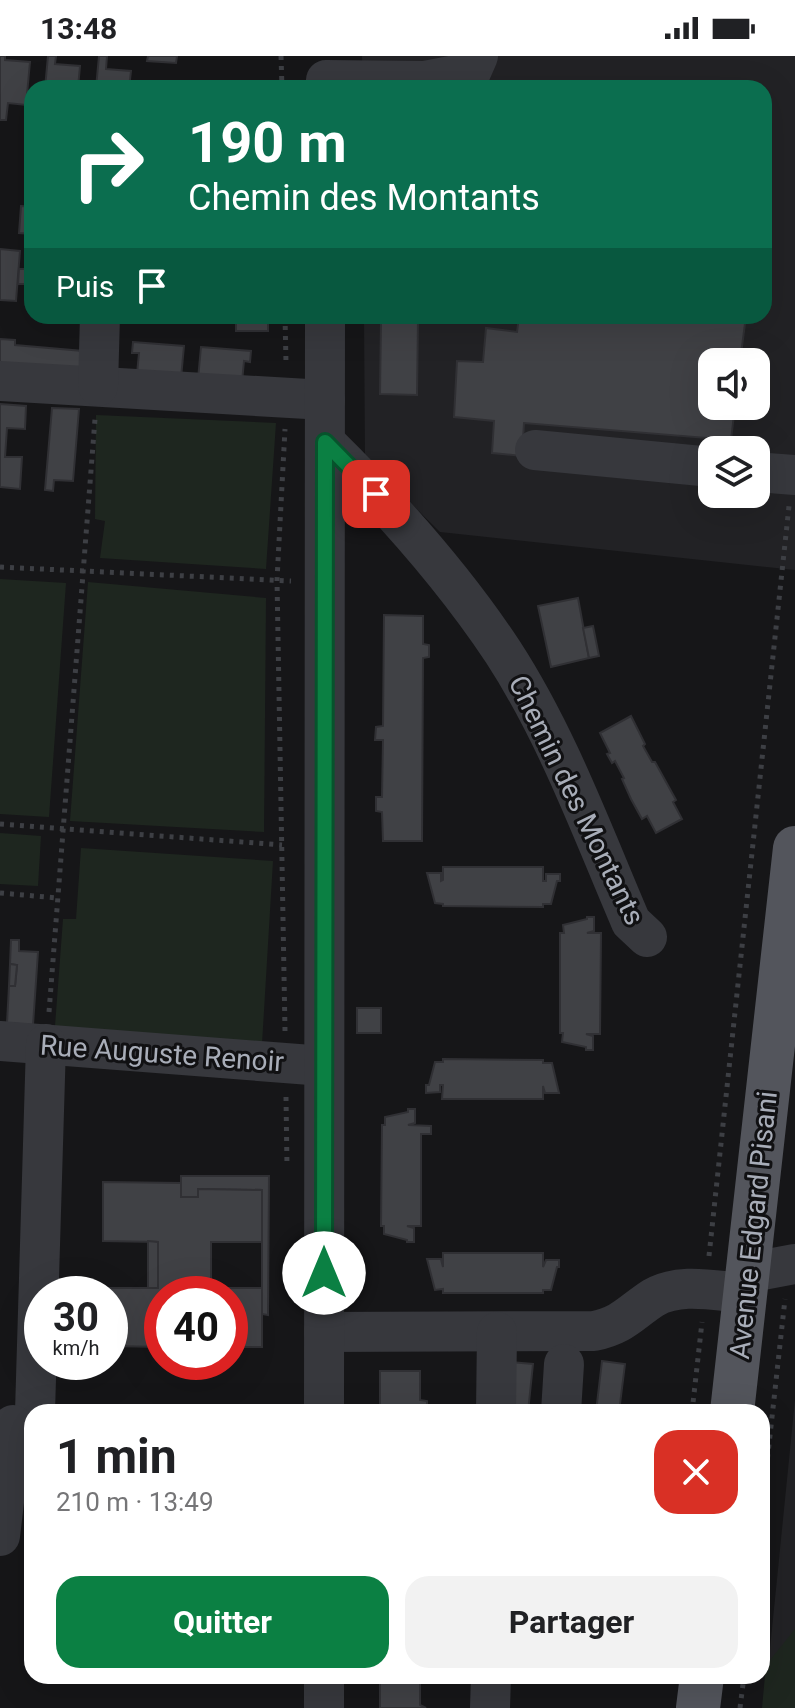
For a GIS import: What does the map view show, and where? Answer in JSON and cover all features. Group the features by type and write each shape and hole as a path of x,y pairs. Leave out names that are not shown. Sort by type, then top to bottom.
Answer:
{"main road":[{"name":"Avenue Edgard Pisani","path":"733,1404 756,1277 795,848"},
{"path":"698,1708 701,1684"}],"street":[{"path":"326,75 428,69 471,72 478,56"},
{"path":"98,386 100,324"},
{"path":"323,324 306,399 325,442 324,848 305,1064 324,1332 324,1404"},
{"path":"0,381 306,399"},
{"name":"Chemin des Montants","path":"325,442 406,527 503,652 563,763 631,922 647,937"},
{"path":"535,450 698,466"},
{"name":"Rue Auguste Renoir","path":"0,1041 305,1064"},
{"path":"0,1536 20,1422 46,1044"},
{"path":"324,1332 594,1331 613,1327 653,1298 669,1291 756,1277"},
{"path":"496,1404 497,1332"},
{"path":"562,1404 564,1364"},
{"path":"324,1684 324,1708"},
{"path":"490,1708 491,1684"}],"path":[{"path":"281,56 282,80"},
{"path":"287,324 306,399 277,580 281,845 305,1064 287,1174"},
{"path":"46,1044 98,386"},
{"path":"759,1404 756,1277 781,474"},
{"path":"0,567 324,583"},
{"path":"0,824 324,848"},
{"path":"0,893 58,898"},
{"path":"696,1404 756,1277"},
{"path":"740,1708 743,1684"}],"shaded area":[{"path":"362,56 795,56 795,570 440,532 365,458 364,324 772,324 772,80 363,80"},
{"path":"96,415 276,423 266,569 100,558 105,521 95,519"},
{"path":"0,579 66,583 49,817 0,814"},
{"path":"88,582 266,598 264,832 70,821"},
{"path":"0,833 41,836 38,886 0,884"},
{"path":"81,848 273,861 262,1044 55,1026 63,919 76,919"},
{"path":"795,1400 795,1708 764,1708 766,1684 770,1684"},
{"path":"795,1629 795,1708 762,1708 764,1684 770,1684 770,1660"}],"building":[{"path":"0,56 5,56 5,60 30,62 28,80 24,80 24,105 8,103 6,120 0,120"},
{"path":"48,56 56,56 55,64 80,66 79,80 46,80"},
{"path":"99,56 107,56 106,69 131,71 130,80 97,80"},
{"path":"148,56 177,56 176,63 147,61"},
{"path":"21,206 24,206 24,233 19,233"},
{"path":"0,249 20,251 16,301 0,300"},
{"path":"19,269 24,269 24,284 18,284"},
{"path":"236,324 268,324 268,331 236,331"},
{"path":"381,324 418,324 417,395 380,394"},
{"path":"518,324 745,324 742,348 698,348 698,420 733,420 731,436 698,437 524,423 522,456 492,453 494,421 454,417 457,361 483,362 486,328 517,332"},
{"path":"0,339 15,340 15,345 83,351 81,370 0,363"},
{"path":"133,342 184,346 181,378 137,374 139,353 132,353"},
{"path":"201,347 251,351 250,362 244,361 242,382 198,379"},
{"path":"0,404 26,406 25,429 7,428 5,457 22,457 20,489 0,487"},
{"path":"52,408 79,409 73,481 54,480 53,491 45,490"},
{"path":"578,598 589,658 551,667 538,606"},
{"path":"384,615 423,616 423,644 429,645 429,657 423,658 422,841 383,841 382,812 376,811 376,797 382,797 383,740 375,740 376,727 383,726"},
{"path":"593,626 599,656 589,658 583,628"},
{"path":"631,716 645,744 643,746 676,800 673,802 682,819 656,833 647,816 642,819 615,761 612,763 607,754 610,753 600,733"},
{"path":"443,867 543,867 543,881 546,881 546,874 560,874 560,881 557,881 551,904 543,904 543,907 443,906 435,903 427,873 441,873 441,881"},
{"path":"594,917 594,931 587,933 601,933 600,1034 586,1034 593,1036 593,1050 562,1042 563,1033 560,1033 560,933 564,933 563,925"},
{"path":"11,940 19,940 19,951 38,952 33,1025 7,1023 9,986 15,986 17,965 10,964"},
{"path":"10,964 17,965 15,986 9,986"},
{"path":"357,1008 381,1008 381,1033 357,1033"},
{"path":"443,1059 543,1060 543,1063 552,1063 559,1093 545,1093 543,1086 543,1099 442,1099 443,1085 440,1085 440,1092 426,1093 426,1085 429,1085 435,1062 443,1062"},
{"path":"408,1109 415,1109 415,1123 408,1125 431,1126 431,1134 421,1134 421,1226 407,1226 414,1228 414,1242 384,1234 384,1226 381,1226 382,1125 385,1125 385,1117 408,1112"},
{"path":"181,1176 269,1176 268,1315 262,1314 262,1190 198,1189 198,1197 181,1197"},
{"path":"103,1182 181,1183 181,1197 198,1197 198,1189 262,1190 262,1242 211,1242 211,1276 158,1276 158,1242 103,1241"},
{"path":"148,1241 158,1242 158,1276 148,1276"},
{"path":"443,1253 543,1253 543,1267 546,1260 559,1260 559,1267 551,1290 543,1290 543,1293 443,1293 443,1289 435,1290 427,1259 441,1259 443,1267"},
{"path":"128,1288 144,1288 144,1347 128,1346"},
{"path":"248,1288 262,1288 262,1347 248,1347"},
{"path":"602,1361 625,1364 620,1404 597,1404"},
{"path":"510,1362 533,1364 529,1404 506,1404"},
{"path":"380,1371 420,1371 420,1400 427,1401 427,1404 380,1404"},
{"path":"380,1684 420,1684 420,1705 426,1708 380,1708"}],"route":[{"path":"324,1273 325,442 376,494"}]}
